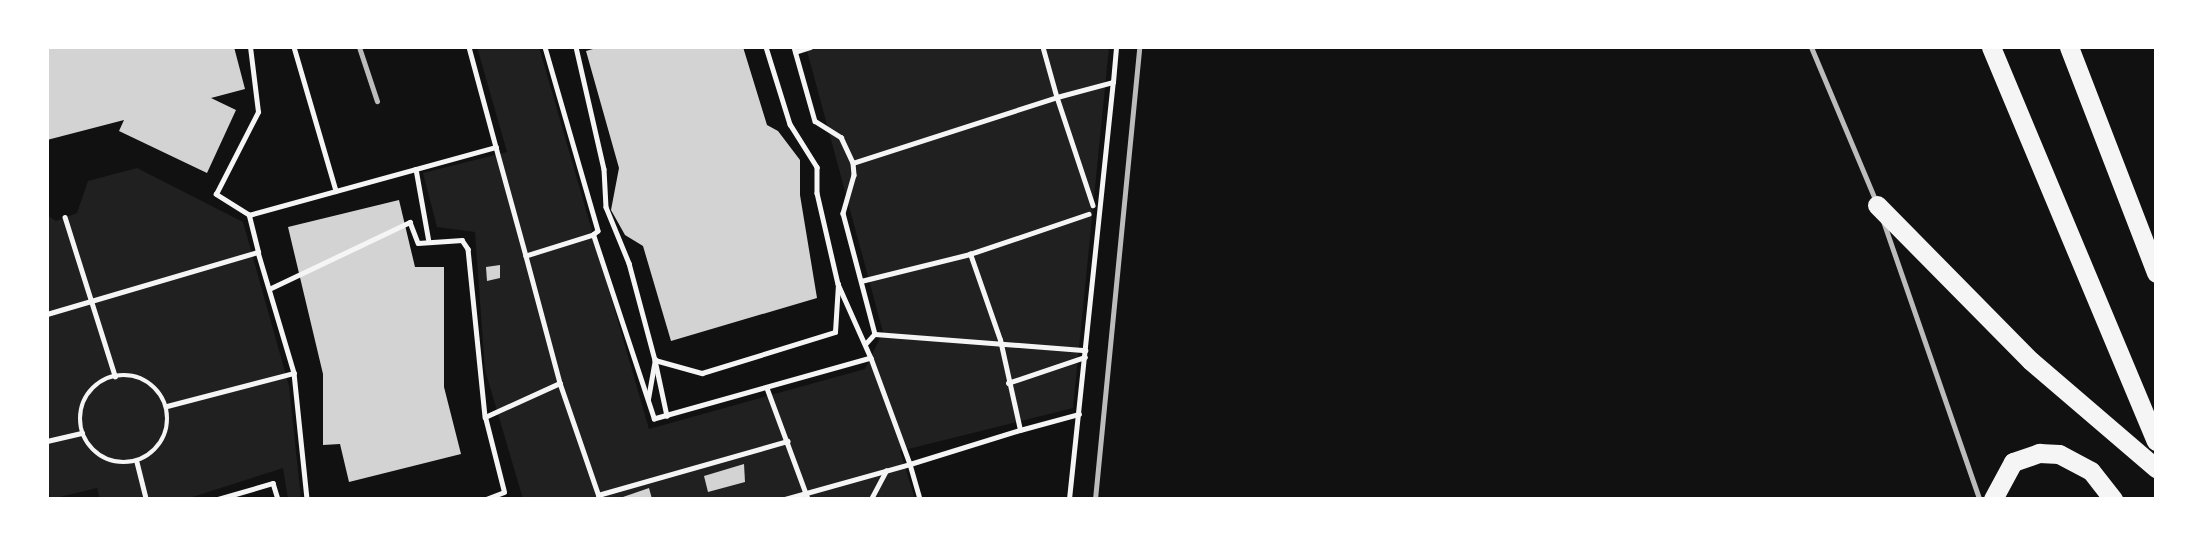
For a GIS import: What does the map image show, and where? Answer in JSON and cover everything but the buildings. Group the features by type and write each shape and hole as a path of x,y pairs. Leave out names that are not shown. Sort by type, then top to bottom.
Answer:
{"highway":[{"path":"1991,47 2156,441"},
{"path":"2068,47 2156,273"},
{"path":"1877,205 2031,361 2156,468"},
{"path":"1993,499 2013,461 2039,453 2059,454 2091,471 2113,499"}],"lane":[{"path":"359,47 377,101"},
{"path":"1095,499 1139,47"},
{"path":"1811,47 1877,205 1979,499"}],"path":[{"path":"250,47 258,112 216,194 248,215 294,373 307,499"},
{"path":"294,47 336,191"},
{"path":"468,47 560,383 599,497 787,441"},
{"path":"526,256 598,232 545,47"},
{"path":"576,47 604,169 606,207 628,263 656,360 667,416"},
{"path":"766,47 790,124 817,167 817,192 838,284 867,343 920,499"},
{"path":"810,47 794,50 815,121 841,137 853,163 854,175 843,213 875,334"},
{"path":"1043,47 1093,205"},
{"path":"1069,499 1116,47"},
{"path":"853,163 1057,97 1113,82"},
{"path":"248,215 496,147"},
{"path":"416,169 429,242"},
{"path":"861,281 970,254 1088,214"},
{"path":"65,218 115,376"},
{"path":"269,289 410,222 418,243 462,240 468,249 485,417 504,492 486,499"},
{"path":"593,235 654,419 871,358"},
{"path":"47,314 92,303 258,252"},
{"path":"970,254 1000,340 1020,430"},
{"path":"656,360 702,373 835,332 838,284"},
{"path":"867,343 875,334"},
{"path":"875,334 1000,340 1085,353"},
{"path":"1008,383 1085,353"},
{"path":"648,400 656,360"},
{"path":"167,406 294,373"},
{"path":"128,375 152,385 167,406 164,440 137,462 124,464 100,457 82,433 80,411 85,399 92,388 115,376 128,375"},
{"path":"485,417 560,383"},
{"path":"767,388 807,496"},
{"path":"785,499 807,496 1079,414"},
{"path":"47,441 82,433"},
{"path":"137,462 146,499"},
{"path":"871,499 886,471"},
{"path":"218,499 274,483 278,499"}],"shaded area":[{"path":"477,47 539,47 649,429 865,369 883,332 806,47 1109,47 1073,408 900,451 915,499 523,499 485,370 475,232 437,227 423,173 507,152"},
{"path":"137,168 243,222 289,386 301,499 288,499 283,468 186,499 100,499 97,488 51,499 47,485 47,215 56,221 77,213 88,181"}]}
